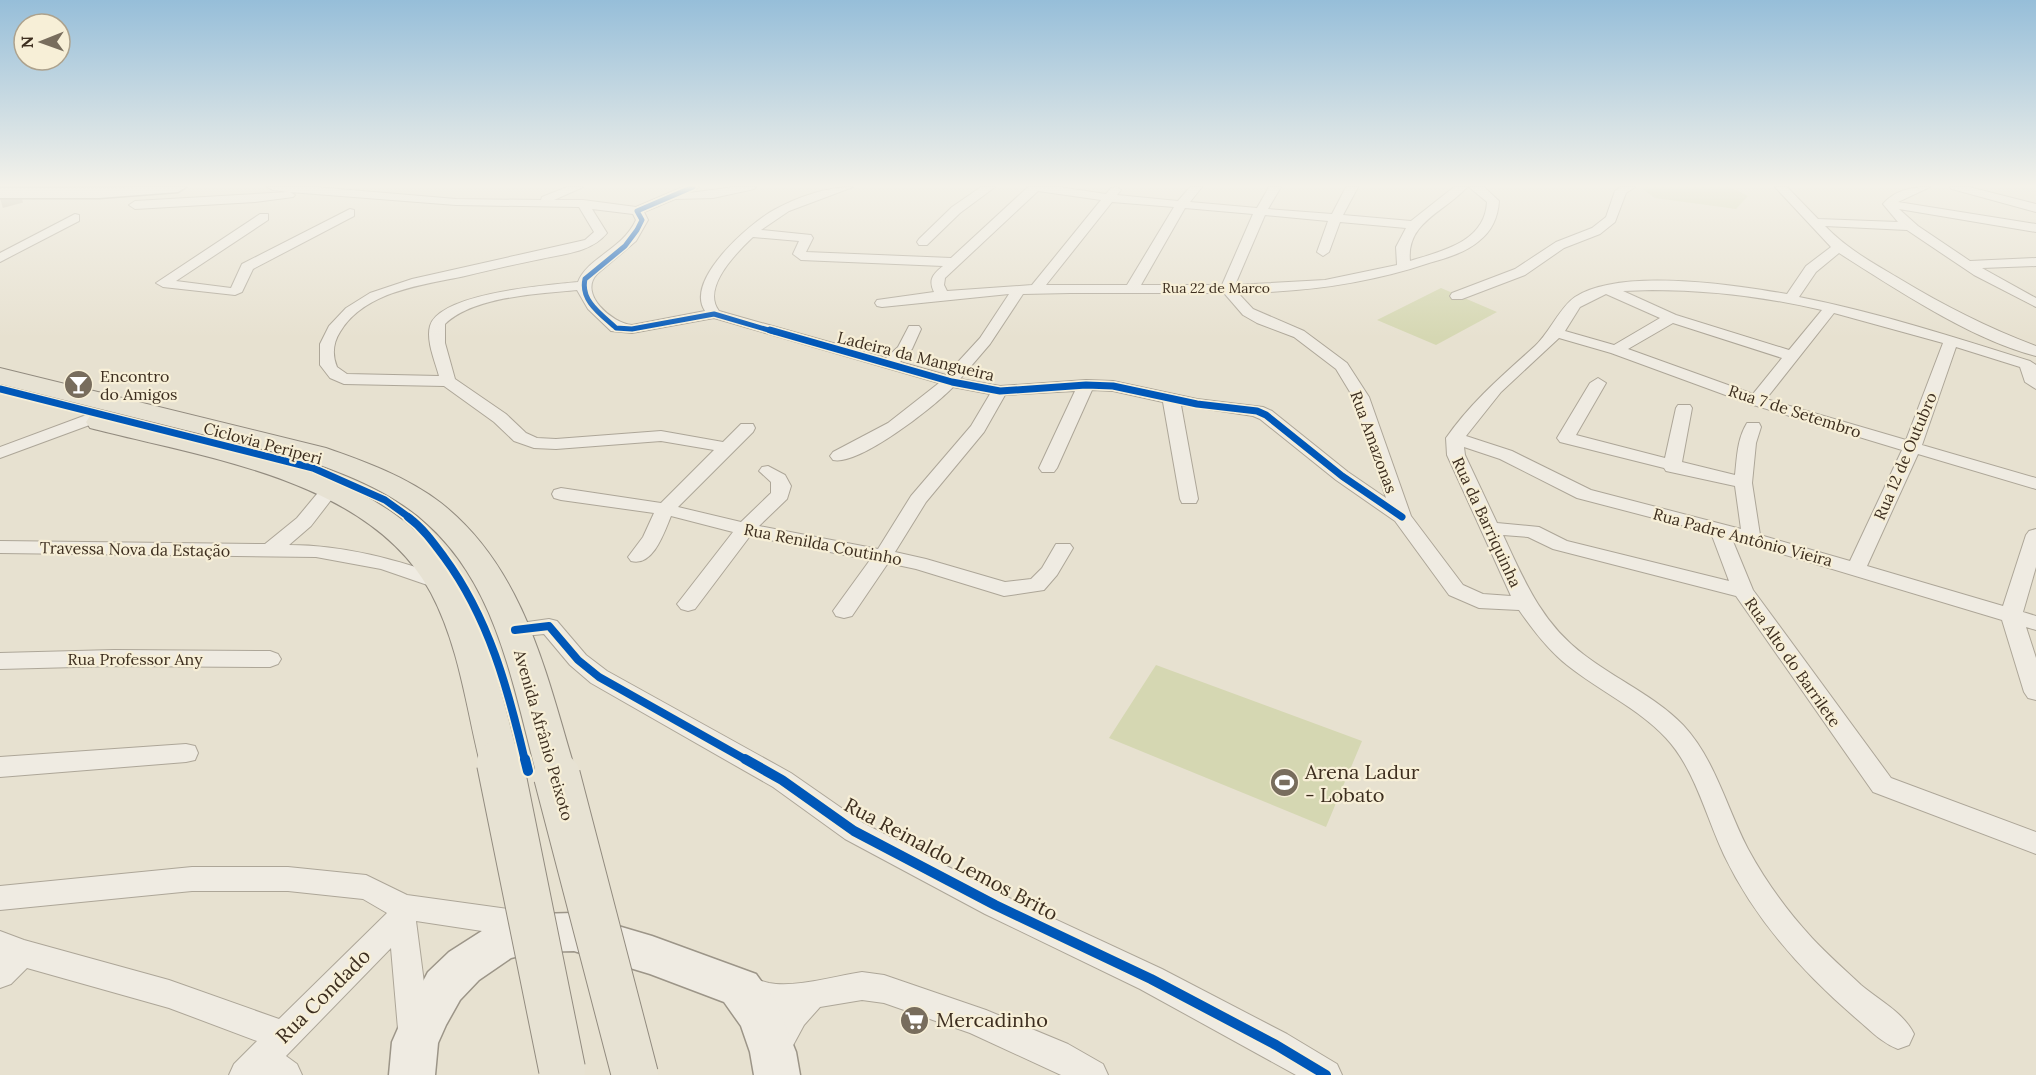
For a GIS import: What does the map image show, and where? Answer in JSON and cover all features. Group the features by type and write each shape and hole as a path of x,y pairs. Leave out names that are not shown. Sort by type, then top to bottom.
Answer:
{"main road":[{"name":"Avenida Afrânio Peixoto","path":"0,376 311,450 335,458 399,490 455,529 488,574 515,630 557,776 635,1075"},
{"path":"0,398 280,468 332,487 368,507 400,531 442,584 466,635 500,763 563,1072"}],"street":[{"path":"0,258 39,237"},
{"path":"233,237 163,283 234,291 247,267 304,237"},
{"path":"596,237 589,243 567,250 423,280 386,292 358,305 339,322 328,340 326,352 333,375 344,379 448,381 500,418 520,437 534,443 556,444 661,436 727,448"},
{"path":"448,381 436,333 438,323 449,313 486,300 583,285 591,273 617,254 632,237"},
{"path":"583,285 589,300 616,328 621,330 714,314 707,305 708,292 716,274 746,237"},
{"path":"797,237 807,238 799,254 801,256 952,262"},
{"path":"923,242 928,237"},
{"path":"942,295 937,285 938,277 980,237"},
{"path":"1036,289 1077,237"},
{"path":"1132,288 1162,237"},
{"path":"1227,289 1249,237"},
{"path":"1323,252 1328,237"},
{"path":"1404,267 1402,247 1407,237"},
{"name":"Rua 22 de Marco","path":"882,303 942,295 1019,289 1227,289 1310,286 1356,279 1404,267 1462,248 1475,237"},
{"path":"1457,296 1520,272 1560,245 1580,237"},
{"path":"1829,237 1838,247 1898,285 1980,328 2036,351"},
{"path":"1925,237 2036,303"},
{"path":"1792,297 1811,269 1838,247"},
{"path":"1969,265 2036,262"},
{"path":"1455,438 1494,390 1556,333 1570,309 1578,301 1607,289 1687,286 1792,297 1832,306 2028,366 2031,379 2036,384"},
{"path":"839,456 880,437 952,382 1005,315 1019,289"},
{"name":"Rua Amazonas","path":"1227,289 1248,312 1262,320 1299,334 1342,366 1361,397 1402,517"},
{"path":"1607,289 1671,318 1792,356"},
{"path":"1756,400 1832,306"},
{"name":"Ladeira da Mangueira","path":"714,314 888,365 952,382 1000,391 1086,385 1134,389 1197,404 1245,408 1266,415 1342,476 1402,517"},
{"path":"1616,350 1671,318"},
{"path":"1955,343 1980,328"},
{"path":"888,365 904,349 914,329"},
{"name":"Rua 7 de Setembro","path":"1556,333 1616,350 1756,400 2036,484"},
{"name":"Rua 12 de Outubro","path":"1856,569 1912,448 1955,343"},
{"path":"1598,383 1566,438 1743,483"},
{"path":"1048,468 1086,385"},
{"path":"844,611 883,556 918,500 978,428 1000,391"},
{"path":"1171,398 1190,499"},
{"path":"1672,466 1684,408"},
{"path":"0,453 89,419"},
{"path":"1751,538 1743,483 1747,443 1753,427"},
{"path":"638,557 652,538 665,509 747,428"},
{"name":"Rua da Barriquinha","path":"1455,438 1456,454 1525,604 1547,633 1574,659 1643,706 1674,731 1694,758 1737,854 1762,898 1802,947 1851,996 1898,1034"},
{"name":"Rua Padre Antônio Vieira","path":"1455,438 1506,455 1584,494 1751,538 2036,623"},
{"path":"688,604 745,529 780,495 782,486 779,479 768,471"},
{"path":"270,550 304,522 332,487"},
{"name":"Rua Renilda Coutinho","path":"561,494 665,509 745,529 949,571 984,585 1004,589 1037,585 1050,571 1063,548"},
{"path":"1402,517 1456,590 1479,601 1525,604"},
{"path":"1490,528 1532,531 1560,545 1743,591"},
{"name":"Rua Alto do Barrilete","path":"1719,530 1743,591 1882,785 2036,843"},
{"path":"2036,535 2011,615 2036,692"},
{"name":"Travessa Nova da Estação","path":"0,547 316,551 385,563 442,584"},
{"name":"Rua Reinaldo Lemos Brito","path":"515,630 549,626 578,660 599,677 782,780 854,831 995,905 1151,979 1276,1045 1326,1075"},
{"name":"Rua Professor Any","path":"0,661 114,658 270,659"},
{"path":"0,766 186,753"},
{"path":"0,898 192,879 288,879 366,887 384,894 402,912 574,932 652,955 769,997 810,996 834,989 862,986 884,988 975,1020 1057,1055 1092,1075"},
{"path":"402,912 413,1058"},
{"name":"Rua Condado","path":"264,1069 283,1036 402,912"},
{"path":"413,1058 430,1010 444,986 464,966 500,942 527,936 574,932"},
{"path":"0,974 11,949 169,994 283,1036"},
{"path":"740,987 759,1015 775,1063"},
{"path":"775,1063 793,1015 810,996"}],"green space":[{"path":"1441,288 1497,312 1436,345 1377,320"},
{"name":"Arena Ladur - Lobato","path":"1156,665 1362,741 1326,827 1109,738"}],"cycle path":[{"path":"633,237 585,279 584,286 588,300 616,328 632,329 714,314 952,382 1000,391 1086,385 1113,386 1197,404 1257,411 1266,415 1342,476 1402,517"},
{"name":"Ciclovia Periperi","path":"0,389 313,468 385,500 423,528 458,576 483,622 507,686 528,771"},
{"path":"515,630 549,626 578,660 599,677 782,780 854,831 995,905 1151,979 1276,1045 1326,1075"}],"place":[{"name":"Encontro do Amigos","path":"79,385"},
{"name":"Arena Ladur - Lobato","path":"1284,783"},
{"name":"Mercadinho","path":"915,1020"}]}
